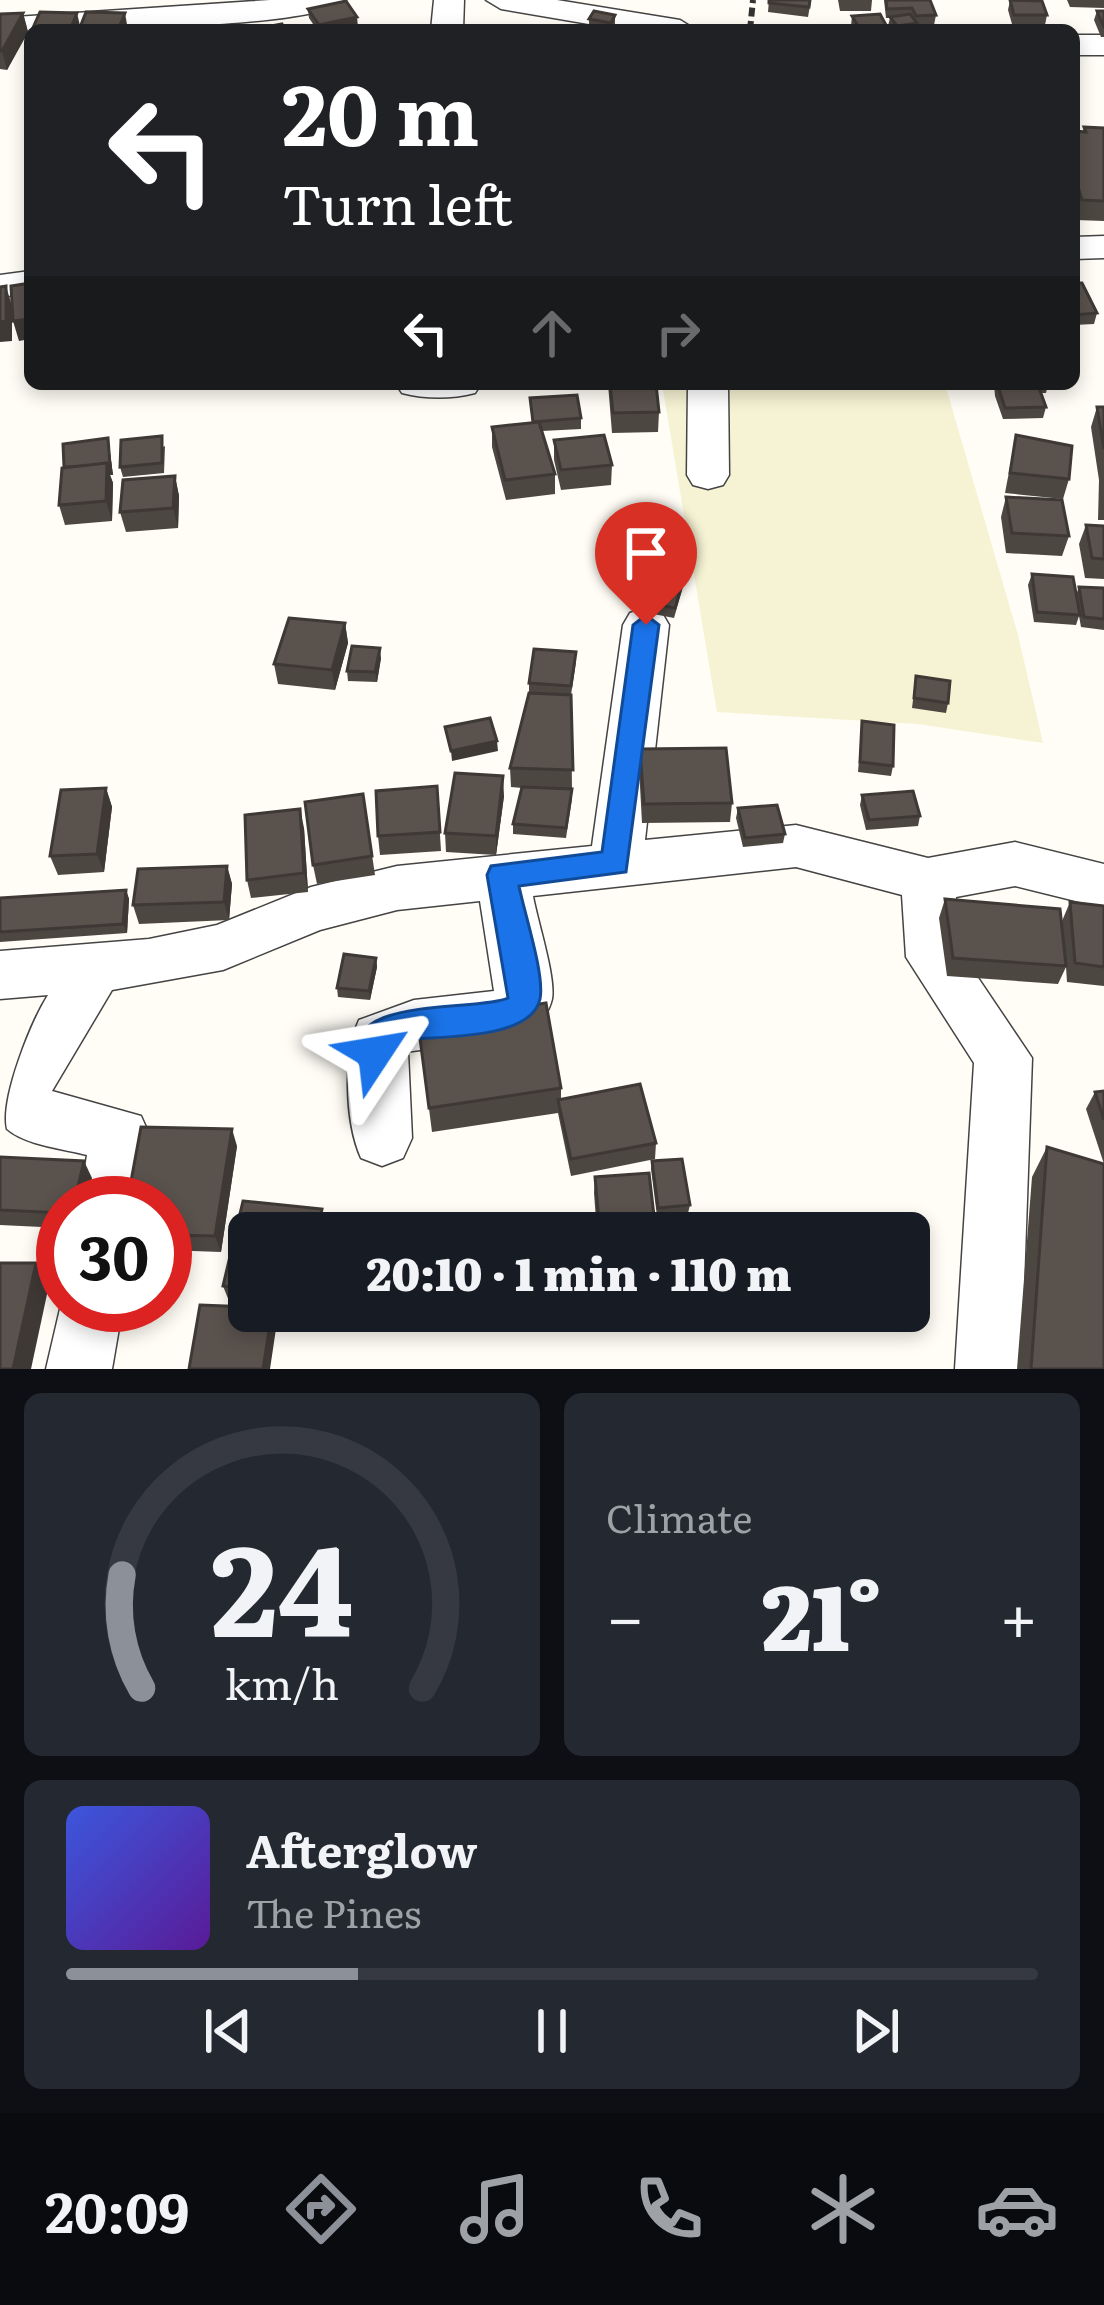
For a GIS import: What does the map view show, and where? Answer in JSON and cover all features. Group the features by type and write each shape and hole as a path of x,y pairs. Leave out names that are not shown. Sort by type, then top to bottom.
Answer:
{"street":[{"path":"0,27 9,0"},
{"path":"0,27 48,12 158,23 331,0"},
{"path":"501,0 667,18"},
{"path":"708,390 708,475"},
{"path":"616,863 646,625"},
{"path":"0,975 149,962 223,947 311,910 397,887 796,846 928,880 1015,863 1104,886"},
{"path":"382,1138 379,1038 394,1026 505,1016 525,996 502,875"},
{"path":"928,880 933,957 1004,1058 988,1369"},
{"path":"97,965 17,1096 29,1112 120,1136 114,1176"},
{"path":"80,1369 86,1332"}],"shaded area":[{"path":"663,390 947,390 1018,635 1043,743 918,724 717,712"}],"building":[{"path":"769,0 810,0 809,7"},
{"path":"886,0 930,0 936,15 916,16 912,8 887,9"},
{"path":"1010,0 1042,1 1047,15 1014,15"},
{"path":"346,1 357,17 318,24 308,9"},
{"path":"594,11 615,15 611,23 589,19"},
{"path":"40,12 77,13 72,24 35,24"},
{"path":"86,12 125,13 120,24 81,24"},
{"path":"23,13 2,51 0,51 0,14"},
{"path":"880,14 885,24 857,24 852,16"},
{"path":"910,14 917,23 895,24 890,17"},
{"path":"1084,127 1104,128 1104,201 1082,200 1080,194 1080,132 1086,132"},
{"path":"1080,283 1082,283 1097,313 1080,314"},
{"path":"24,284 24,320 13,321 11,286"},
{"path":"6,286 6,321 0,322 0,287"},
{"path":"611,390 657,390 659,412 613,413"},
{"path":"999,390 1040,390 1046,407 1005,408"},
{"path":"577,395 581,418 533,422 530,398"},
{"path":"1097,407 1104,407 1104,449"},
{"path":"539,422 555,474 505,480 492,427"},
{"path":"604,435 612,465 561,470 554,440"},
{"path":"1016,435 1072,446 1069,479 1010,473"},
{"path":"162,436 162,463 120,467 121,440"},
{"path":"108,438 110,465 64,467 63,444"},
{"path":"107,463 106,501 59,505 62,468"},
{"path":"175,476 173,508 120,512 123,480"},
{"path":"1006,497 1062,500 1069,536 1012,533"},
{"path":"1086,525 1104,526 1104,559 1092,558"},
{"path":"655,527 687,530 683,569 651,566"},
{"path":"653,571 684,577 675,608 643,602"},
{"path":"1032,574 1073,577 1080,615 1037,612"},
{"path":"1079,587 1104,588 1104,619 1084,617"},
{"path":"289,618 345,623 332,670 274,664"},
{"path":"352,646 380,648 375,672 347,671"},
{"path":"534,649 576,652 571,686 529,683"},
{"path":"916,676 950,681 948,703 914,698"},
{"path":"529,693 571,695 573,770 510,768"},
{"path":"490,718 497,741 451,751 445,727"},
{"path":"862,721 894,725 893,766 860,762"},
{"path":"726,748 732,803 644,804 640,749"},
{"path":"455,773 503,776 496,836 445,833"},
{"path":"437,786 440,832 378,836 376,791"},
{"path":"522,787 572,789 566,828 513,824"},
{"path":"106,788 97,854 50,856 61,790"},
{"path":"913,791 920,816 869,820 862,795"},
{"path":"363,794 372,856 313,865 305,802"},
{"path":"777,805 785,834 745,838 738,808"},
{"path":"300,809 304,873 247,880 245,815"},
{"path":"227,866 224,902 133,905 138,869"},
{"path":"126,890 123,924 0,932 0,898"},
{"path":"945,899 1060,909 1066,966 953,958"},
{"path":"1070,902 1104,906 1104,967 1075,963"},
{"path":"344,954 376,958 369,991 337,988"},
{"path":"546,1003 561,1088 429,1108 418,1023"},
{"path":"640,1084 656,1143 571,1159 558,1100"},
{"path":"1104,1091 1104,1120 1095,1092"},
{"path":"141,1127 232,1129 215,1236 192,1236 192,1176 132,1176"},
{"path":"1047,1147 1104,1164 1104,1369 1031,1369"},
{"path":"0,1157 84,1161 80,1176 36,1176 36,1212 0,1210"},
{"path":"682,1159 690,1205 658,1208 652,1161"},
{"path":"649,1173 654,1212 598,1212 595,1177"},
{"path":"243,1201 322,1209 321,1212 240,1212"},
{"path":"0,1263 36,1263 13,1369 0,1369"},
{"path":"200,1305 228,1306 228,1332 269,1332 263,1369 189,1369"}],"route":[{"path":"375,1053 379,1038 394,1026 505,1016 519,1008 525,996 502,875 616,863 646,625"}]}
